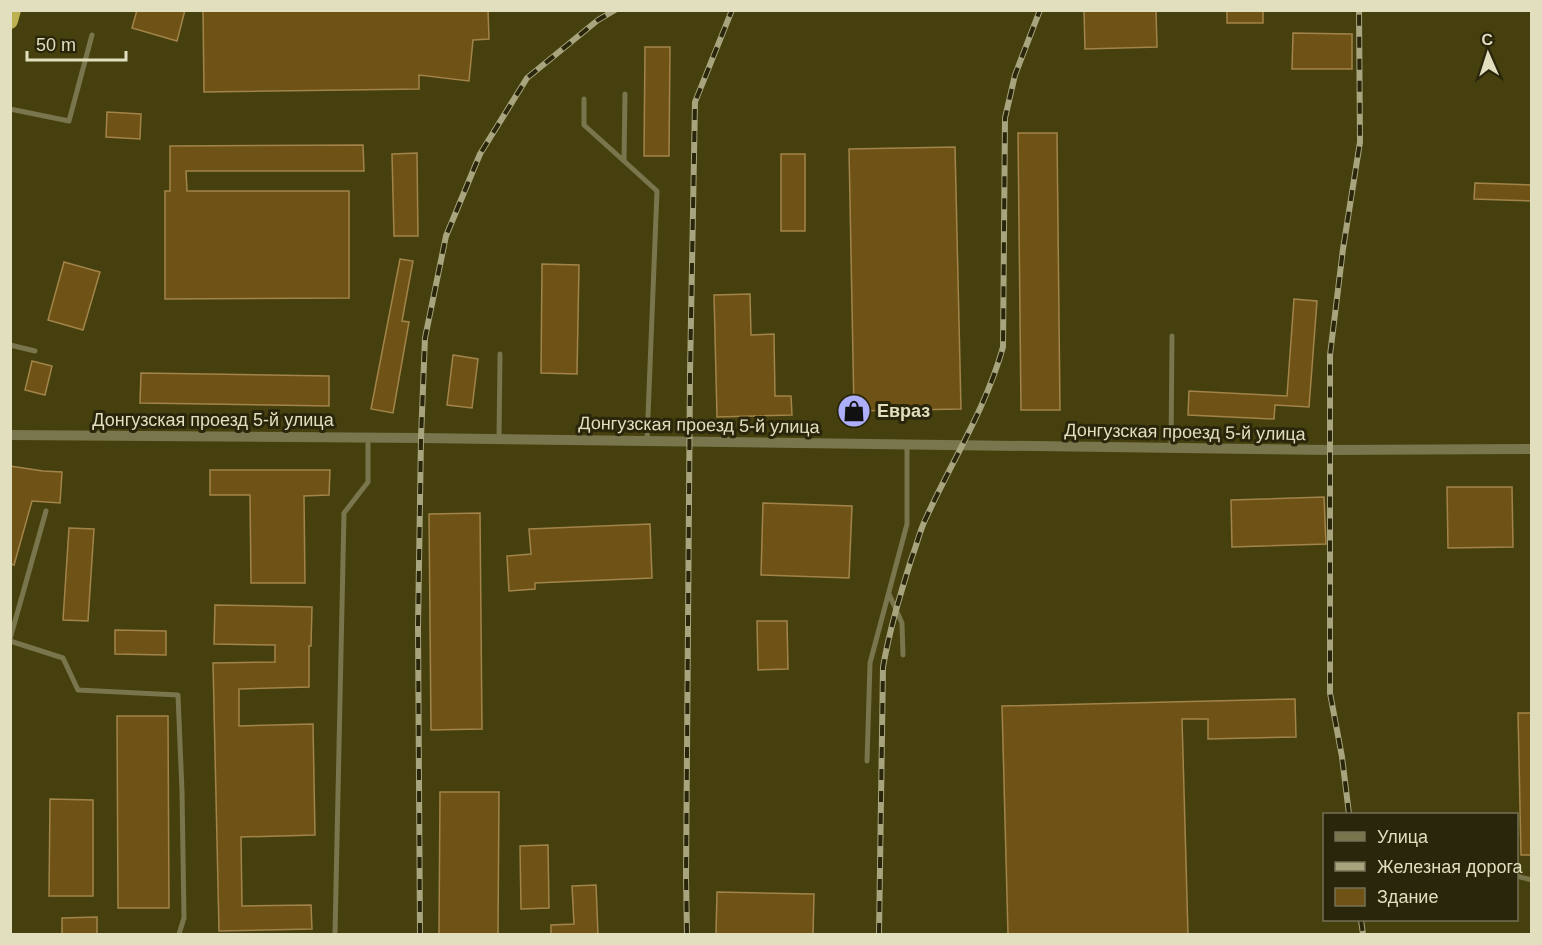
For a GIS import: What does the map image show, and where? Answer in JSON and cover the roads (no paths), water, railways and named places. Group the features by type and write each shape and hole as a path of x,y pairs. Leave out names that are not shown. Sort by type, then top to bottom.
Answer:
{"highway":[{"path":"10,21 14,10"}],"street":[{"name":"Донгузская проезд 5-й улица","path":"10,435 1330,450 1532,449"}],"lane":[{"path":"10,109 69,121 92,35"},
{"path":"624,161 625,94"},
{"path":"584,99 584,125 657,191 647,441"},
{"path":"1171,448 1172,336"},
{"path":"10,345 34,351"},
{"path":"498,439 500,354"},
{"path":"335,934 344,513 368,482 368,438"},
{"path":"867,760 870,663 907,524 907,444"},
{"path":"46,511 10,640 63,658 78,690 178,694 184,918 179,934"},
{"path":"889,594 902,622 903,655"}],"railway":[{"path":"420,934 418,627 421,438 425,338 446,236 480,154 527,78 598,20 615,10"},
{"path":"687,934 690,374 695,102 732,10"},
{"path":"879,934 883,667 896,612 922,527 978,413 1003,347 1005,118 1015,75 1040,10"},
{"path":"1349,813 1342,757 1330,693 1330,355 1343,249 1360,142 1359,10"},
{"path":"1361,921 1363,934"}],"place":[{"name":"Евраз","path":"854,411"}]}
